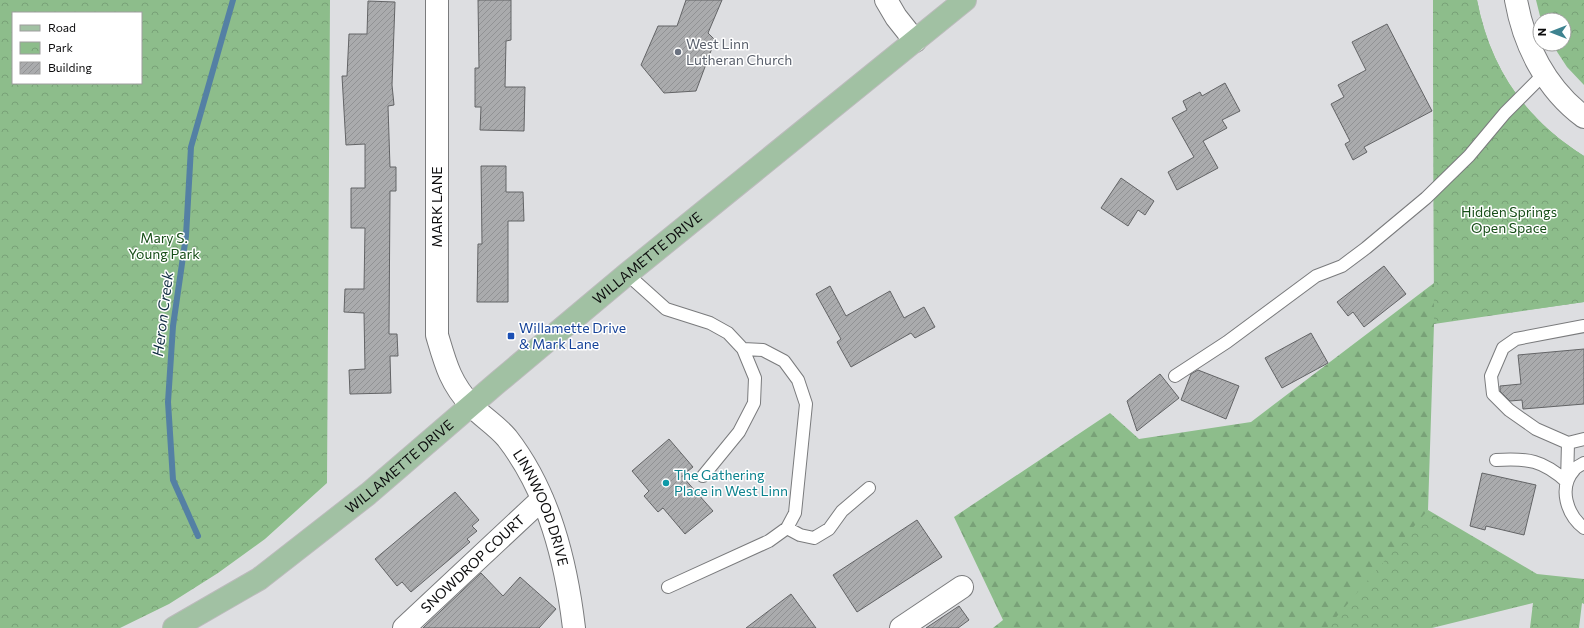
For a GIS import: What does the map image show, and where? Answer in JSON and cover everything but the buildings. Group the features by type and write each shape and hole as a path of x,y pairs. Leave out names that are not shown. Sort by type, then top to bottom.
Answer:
{"main road":[{"name":"WILLAMETTE DRIVE","path":"174,628 259,579 368,494 627,274 965,0"}],"street":[{"name":"MARK LANE","path":"437,0 437,335 454,385 472,405"},
{"path":"886,0 896,17 915,40"},
{"path":"1516,0 1523,32 1544,74 1559,94 1584,117"},
{"name":"LINNWOOD DRIVE","path":"472,405 506,438 520,458 542,499 556,533 569,588 574,628"},
{"name":"SNOWDROP COURT","path":"404,628 542,499"},
{"path":"901,628 962,587"}],"lane":[{"path":"1175,376 1227,342 1316,276 1342,266 1366,248 1442,182 1469,156 1505,113 1544,74"},
{"path":"627,274 666,309 710,323 728,333 743,349 755,378 754,403 739,432 703,476"},
{"path":"1584,326 1516,338 1503,348 1491,376 1493,394 1509,410 1536,429 1568,443 1584,439"},
{"path":"668,587 769,541 787,528 795,513 806,404 798,380 784,361 763,350 743,349"},
{"path":"1568,443 1565,498 1570,514 1584,528"},
{"path":"1496,460 1523,459 1537,462 1547,467 1567,482"},
{"path":"1567,482 1574,470 1584,463"},
{"path":"787,528 800,535 814,538 830,529 842,512 869,488"}],"green space":[{"name":"Mary S. Young Park","path":"0,0 330,0 327,483 265,539 218,573 169,604 120,628 0,628"},
{"path":"1433,0 1477,0 1483,25 1491,48 1513,90 1544,126 1584,156 1584,302 1434,324 1428,510 1400,574 1405,628 993,628 1003,620 954,517 1110,413 1139,439 1251,422 1434,283"},
{"name":"Hidden Springs Open Space","path":"1433,0 1477,0 1483,25 1491,48 1513,90 1544,126 1584,156 1584,302 1434,323"},
{"path":"1536,0 1584,0 1584,85 1567,67 1557,52 1572,52 1572,12 1539,12"},
{"path":"1428,510 1537,574 1584,579 1584,604 1582,603 1579,628 1530,628 1533,603 1432,628 1327,628"}],"waterway":[{"name":"Heron Creek","path":"198,536 173,480 168,402 173,326 186,236 191,147 233,0"}],"place":[{"name":"West Linn Lutheran Church","path":"678,52"},
{"name":"Willamette Drive & Mark Lane","path":"511,336"},
{"name":"The Gathering Place in West Linn","path":"666,483"}]}
